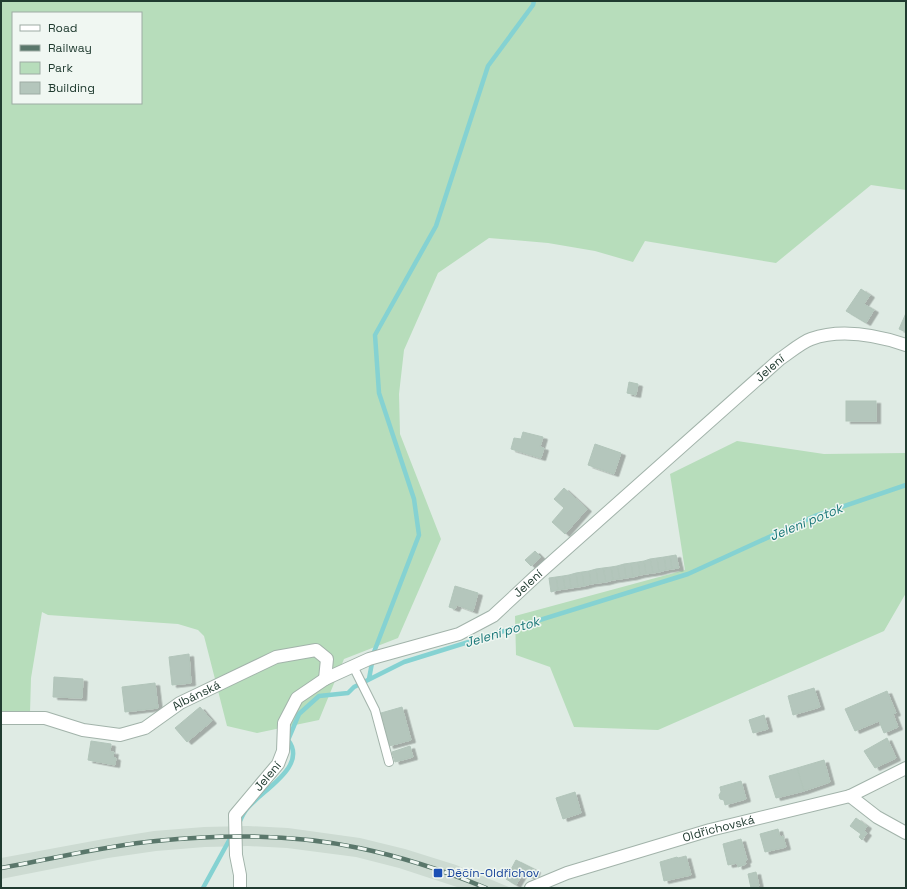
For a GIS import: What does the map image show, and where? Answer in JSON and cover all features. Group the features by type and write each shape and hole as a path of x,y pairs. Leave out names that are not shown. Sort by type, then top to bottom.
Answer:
{"street":[{"name":"Jelení","path":"240,888 240,874 236,855 235,815 278,764 283,751 284,723 297,698 325,679 369,659 459,634 493,616 780,359 810,339 828,335 863,334 884,337 906,345"},
{"name":"Albánská","path":"1,718 45,718 83,730 120,735 145,728 180,703 276,657 316,650 327,659 325,679"},
{"name":"Oldřichovská","path":"531,888 567,874 710,830 850,796 906,768"},
{"path":"850,796 877,817 906,833"}],"lane":[{"path":"353,666 375,710 389,762"}],"shaded area":[{"path":"248,826 288,828 360,838 405,849 456,865 511,888 460,888 399,868 356,857 287,848 248,846 205,847 156,851 108,858 1,879 1,858 154,831 204,827"}],"green space":[{"path":"1,1 906,1 906,190 871,185 776,263 645,241 633,262 595,251 548,243 489,238 438,273 404,350 399,394 400,434 441,539 398,638 344,659 319,720 257,733 227,726 204,636 198,630 178,624 48,615 42,612 31,678 30,713 1,712"},
{"path":"737,441 824,454 906,453 906,593 884,631 658,730 574,727 550,667 516,655 515,616 685,570 670,474"}],"building":[{"path":"861,289 870,295 864,304 874,310 866,323 846,311"},
{"path":"906,313 906,332 899,329"},
{"path":"629,382 638,384 636,395 627,393"},
{"path":"846,401 876,401 876,421 846,421"},
{"path":"523,432 543,437 540,447 544,448 541,458 511,449 514,438 521,439"},
{"path":"595,444 621,453 614,474 588,465"},
{"path":"564,488 587,509 565,534 552,522 564,508 554,499"},
{"path":"535,551 541,557 531,566 525,560"},
{"path":"676,555 679,568 672,569 670,556"},
{"path":"670,556 672,569 666,570 664,557"},
{"path":"664,557 666,570 659,572 657,558"},
{"path":"657,558 659,572 653,573 650,559"},
{"path":"650,559 653,573 646,574 644,561"},
{"path":"644,561 646,574 640,575 638,562"},
{"path":"638,562 640,575 633,577 631,563"},
{"path":"631,563 633,577 626,578 624,564"},
{"path":"624,564 626,578 620,579 617,566"},
{"path":"617,566 620,579 613,580 611,567"},
{"path":"611,567 613,580 606,582 603,568"},
{"path":"603,568 606,582 598,583 596,569"},
{"path":"596,569 598,583 591,584 589,571"},
{"path":"589,571 591,584 584,586 582,572"},
{"path":"582,572 584,586 578,587 576,573"},
{"path":"576,573 578,587 571,588 569,575"},
{"path":"569,575 571,588 565,589 563,576"},
{"path":"563,576 565,589 558,590 556,577"},
{"path":"556,577 558,590 551,592 549,578"},
{"path":"455,586 478,593 473,611 457,605 455,609 449,607"},
{"path":"189,654 191,683 172,685 169,657"},
{"path":"54,677 83,679 82,698 53,697"},
{"path":"155,683 158,708 125,712 122,687"},
{"path":"814,688 820,707 793,715 788,696"},
{"path":"887,691 896,713 893,714 898,727 884,733 879,721 855,731 845,709"},
{"path":"200,707 212,721 187,742 175,728"},
{"path":"402,707 411,740 389,746 381,713"},
{"path":"764,715 768,729 753,733 749,720"},
{"path":"887,738 896,758 875,768 864,751"},
{"path":"91,741 111,744 110,752 114,752 113,757 116,758 115,765 88,760"},
{"path":"410,746 413,757 395,762 392,752"},
{"path":"824,760 830,782 804,791 797,768"},
{"path":"797,768 804,791 776,798 769,776"},
{"path":"741,781 746,799 725,805 724,800 720,799 720,787"},
{"path":"575,792 581,813 563,819 556,798"},
{"path":"856,818 867,826 864,831 867,833 862,840 859,837 861,834 850,826"},
{"path":"778,829 780,837 783,836 786,847 765,852 760,834"},
{"path":"741,839 747,860 745,861 746,864 738,867 737,863 728,865 723,844"},
{"path":"686,856 691,875 664,881 660,862"},
{"path":"516,860 536,870 533,878 523,873 516,885 506,879"},
{"path":"756,872 759,886 751,888 748,874"}],"waterway":[{"path":"369,679 374,652 419,535 414,499 379,393 375,335 436,226 488,66 533,5 534,1"},
{"name":"Jelení potok","path":"239,823 246,810 288,769 292,760 293,750 288,740 299,714 319,696 348,693 354,687 404,662 688,574 815,516 906,485"},
{"name":"Jelení potok","path":"203,888 232,835"}],"railway":[{"path":"1,868 137,843 232,836 283,838 334,843 392,856 424,865 486,888"}],"place":[{"name":"Děčín-Oldřichov","path":"438,873"}]}
